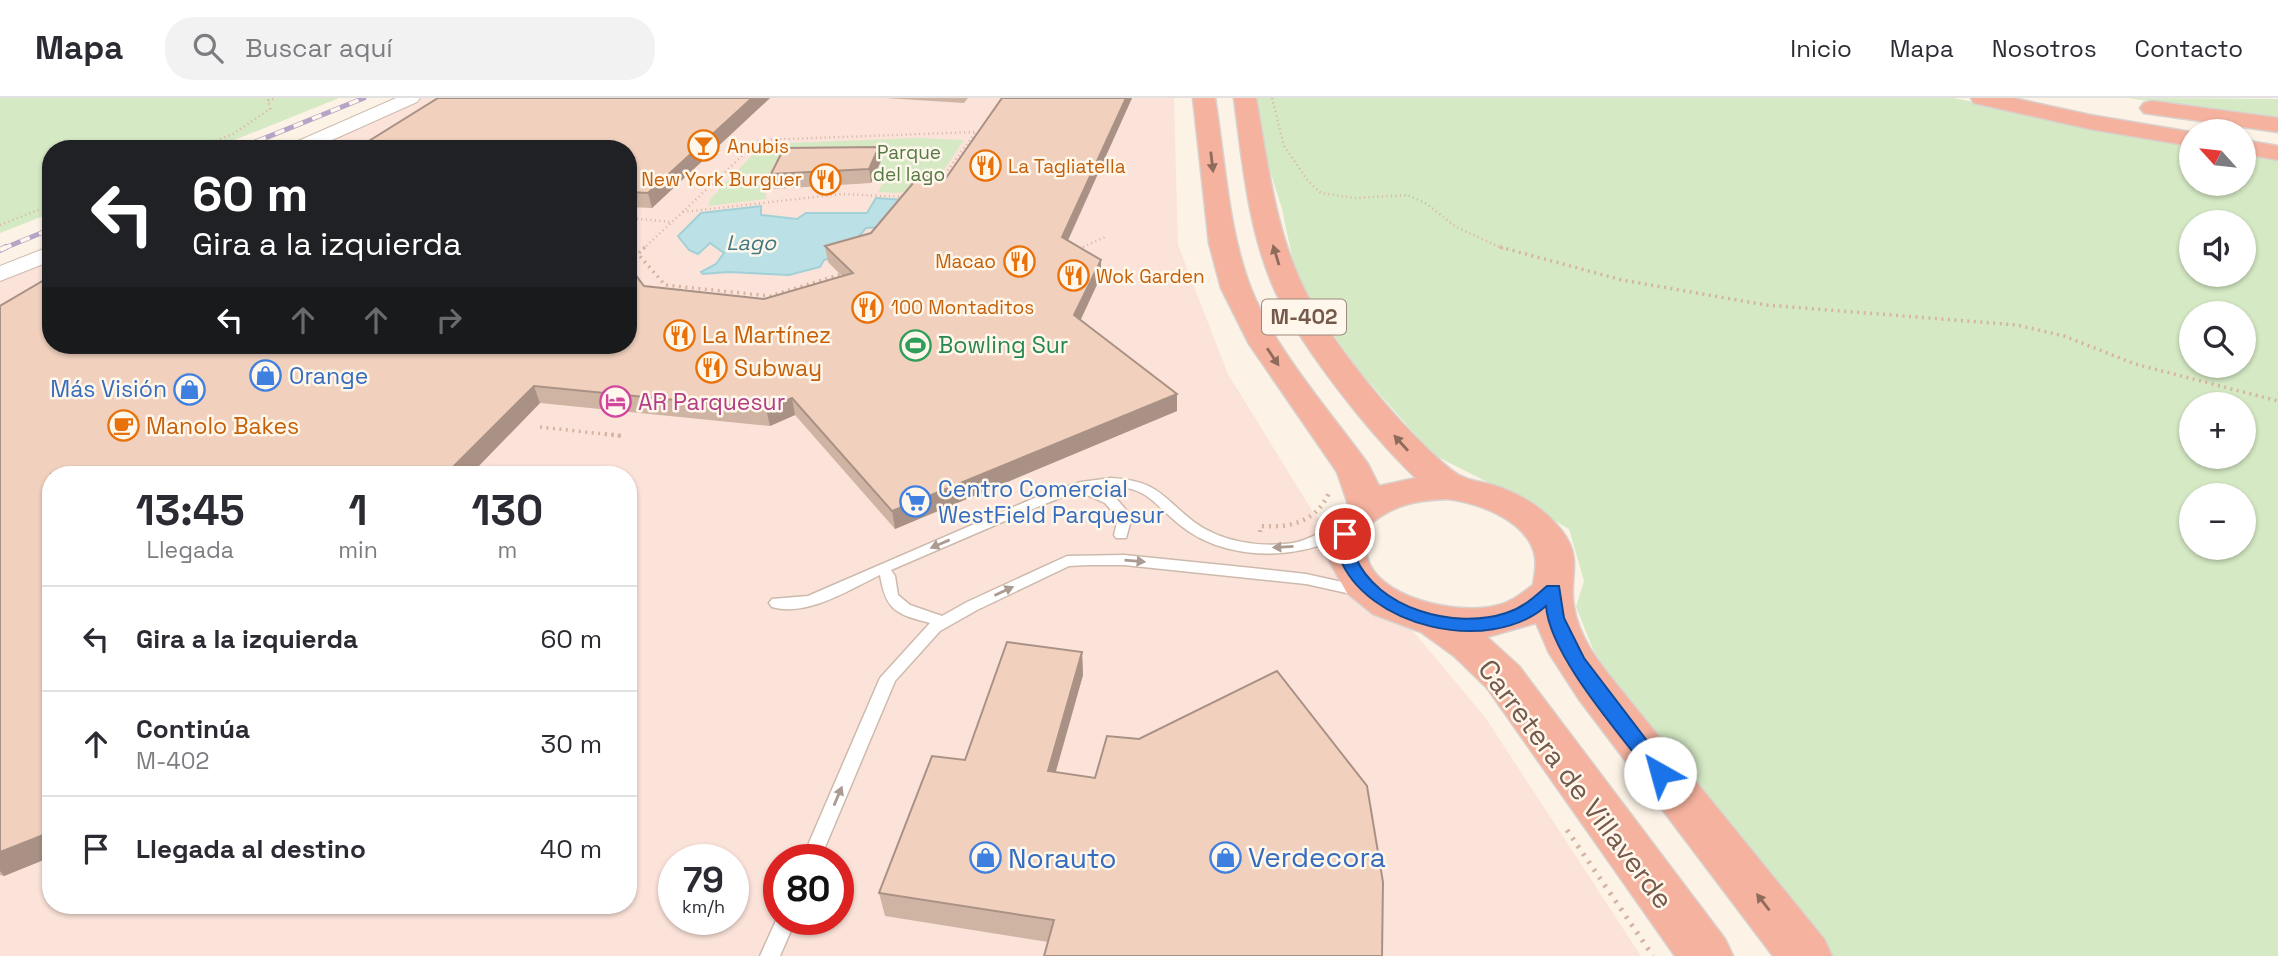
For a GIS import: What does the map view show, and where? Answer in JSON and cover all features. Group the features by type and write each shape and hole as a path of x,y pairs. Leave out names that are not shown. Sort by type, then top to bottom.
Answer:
{"highway":[{"name":"M-402","path":"1204,98 1223,243 1236,288 1265,344 1355,472 1357,515"},
{"name":"M-402","path":"1245,98 1267,222 1278,261 1298,308 1404,447 1452,489"},
{"path":"1982,98 2090,122 2179,137"},
{"path":"1989,98 2179,130"},
{"path":"2133,105 2278,125"},
{"path":"2256,141 2278,144"},
{"path":"2256,149 2278,153"},
{"path":"1553,590 1530,611 1507,620 1466,625 1436,622 1410,614 1375,595 1357,574 1346,555 1357,515 1404,490 1452,489 1498,501 1522,514 1550,542 1556,562 1556,582 1553,590 1555,618 1588,680 1805,956"},
{"name":"Carretera de Villaverde","path":"1436,622 1469,645 1503,677 1706,956"}],"street":[{"path":"317,140 416,99"},
{"path":"0,274 42,257"}],"lane":[{"path":"776,603 810,601 882,568 1080,487 1121,482 1145,488 1164,499 1204,534 1241,545 1268,548 1303,545 1357,515"},
{"path":"1080,487 1110,500 1125,517 1121,535"},
{"path":"817,844 888,678 935,627 972,606 1067,561 1124,560 1224,569 1306,579 1375,595"},
{"path":"882,568 888,576 888,592 900,608 944,622"},
{"path":"771,951 778,935"}],"path":[{"path":"218,140 233,134 270,109 268,99 276,98"},
{"path":"1272,98 1284,146 1308,181 1321,193 1354,198 1408,195 1427,204 1456,227 1510,252 1622,280 1766,305 2017,325 2064,336 2135,364 2278,401"},
{"path":"847,272 770,296 665,285 638,254 759,140 976,132 935,188"},
{"path":"683,212 842,194 915,198"},
{"path":"0,225 42,209"},
{"path":"637,219 672,222"},
{"path":"1076,250 1105,237"},
{"path":"657,294 665,285"},
{"path":"540,427 622,436"},
{"path":"1563,823 1654,956"}],"shaded area":[{"path":"406,98 1174,98 1178,245 1228,374 1313,512 1485,717 1641,956 0,956 0,266 42,249 42,354 637,354 637,140 305,140"}],"green space":[{"path":"0,98 339,98 234,140 42,140 42,217 0,233"},
{"path":"1253,98 1953,98 2179,142 2179,196 2256,196 2256,156 2278,159 2278,956 1819,956 1639,726 1593,649 1576,607 1584,581 1569,529 1499,488 1432,454 1357,368 1298,285 1282,209 1260,139"},
{"path":"2128,98 2278,99 2278,119"},
{"name":"Parque del lago","path":"916,138 964,140 939,177 923,189 897,193 878,192 884,181 873,178 880,160 776,161 767,178 774,180 773,185 766,189 766,199 708,206 711,198 763,144"}],"water":[{"name":"Lago","path":"876,198 905,200 882,227 866,228 845,253 824,260 820,267 789,275 728,272 703,274 701,272 716,264 724,253 710,243 698,254 689,250 678,236 701,213 761,206 761,215 797,219 806,213 867,213"}],"building":[{"path":"438,98 752,98 648,193 637,192 637,140 370,140"},
{"name":"Centro Comercial WestField Parquesur","path":"1002,98 1126,98 1062,237 1101,260 1074,315 1177,394 892,511 792,398 766,409 534,386 454,466 42,466 42,836 0,852 0,306 42,281 42,354 637,354 637,277 644,286 764,299 853,273 825,246 871,233 919,176 946,178"},
{"path":"879,147 869,169 771,174 784,148"},
{"path":"1007,642 1082,652 1048,771 1095,778 1107,736 1139,739 1277,671 1367,786 1383,882 1382,956 1044,956 1054,920 879,893 932,756 965,760"}],"railway":[{"path":"260,140 364,98"},
{"path":"2,249 42,233"},
{"path":"2,249 6,247"}],"place":[{"name":"Anubis","path":"704,146"},
{"name":"La Tagliatella","path":"985,166"},
{"name":"New York Burguer","path":"825,179"},
{"name":"Macao","path":"1019,261"},
{"name":"Wok Garden","path":"1073,276"},
{"name":"100 Montaditos","path":"868,307"},
{"name":"La Martínez","path":"679,335"},
{"name":"Bowling Sur","path":"915,345"},
{"name":"Subway","path":"711,368"},
{"name":"Orange","path":"266,376"},
{"name":"Más Visión","path":"190,389"},
{"name":"AR Parquesur","path":"615,402"},
{"name":"Manolo Bakes","path":"123,426"},
{"name":"Centro Comercial WestField Parquesur","path":"915,502"},
{"name":"Verdecora","path":"1225,857"},
{"name":"Norauto","path":"985,858"}],"route":[{"path":"1345,534 1346,555 1363,583 1385,602 1423,619 1452,625 1507,620 1530,611 1553,590 1555,618 1576,662 1660,773"}]}
